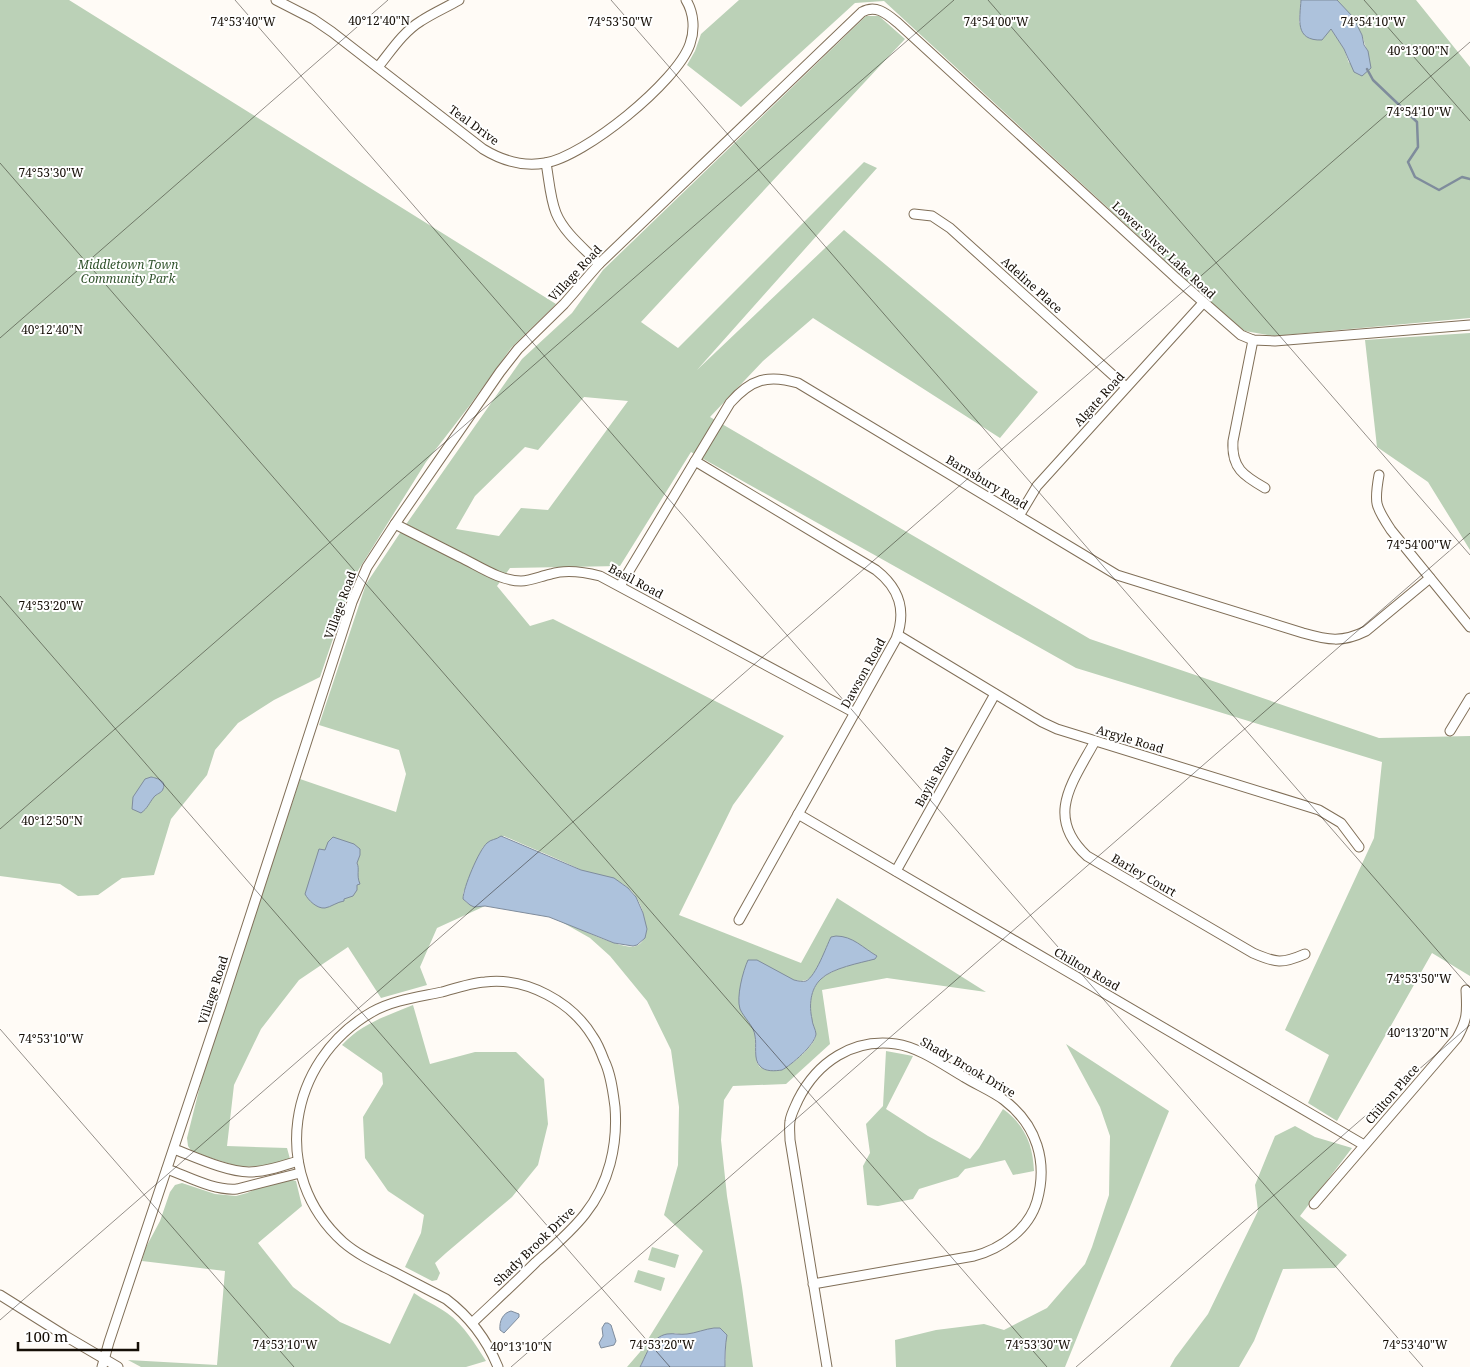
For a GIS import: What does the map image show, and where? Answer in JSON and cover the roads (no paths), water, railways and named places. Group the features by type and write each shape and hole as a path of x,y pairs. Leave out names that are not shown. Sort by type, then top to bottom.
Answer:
{"street":[{"name":"Teal Drive","path":"276,0 313,19 332,32 492,155 504,160 530,164 546,163 564,157 585,146 612,128 650,95 679,63 690,45 692,15 686,0"},
{"path":"378,67 410,29 420,21 459,0"},
{"name":"Lower Silver Lake Road","path":"866,9 873,8 881,11 902,26 1202,302 1241,335 1253,340 1275,341 1470,325"},
{"name":"Village Road","path":"103,1363 108,1342 174,1149 352,602 367,567 518,348 564,304 599,264 844,27 866,9"},
{"path":"546,163 560,222 599,264"},
{"name":"Adeline Place","path":"914,214 932,216 950,228 1126,387"},
{"name":"Algate Road","path":"1019,516 1038,486 1202,302"},
{"path":"1253,340 1233,452 1235,462 1243,473 1249,479 1266,488"},
{"name":"Barnsbury Road","path":"620,586 730,403 739,392 753,383 776,378 798,383 1124,578 1303,633 1332,640 1346,639 1366,631 1430,578"},
{"name":"Dawson Road","path":"695,461 876,570 894,587 901,606 898,635 739,920"},
{"path":"1379,475 1376,500 1380,515 1470,627"},
{"name":"Basil Road","path":"395,524 483,569 508,579 521,581 552,573 574,571 600,576 855,713"},
{"name":"Argyle Road","path":"898,635 1042,722 1057,729 1319,810 1332,816 1341,824 1359,847"},
{"name":"Baylis Road","path":"896,872 995,694"},
{"path":"1450,731 1470,698"},
{"name":"Barley Court","path":"1095,741 1071,785 1064,807 1067,828 1078,848 1086,856 1253,953 1266,959 1282,962 1305,954"},
{"name":"Chilton Road","path":"798,814 1364,1146"},
{"name":"Shady Brook Drive","path":"472,1323 570,1231 587,1212 602,1187 613,1155 616,1125 614,1095 607,1066 593,1036 574,1013 554,998 531,987 506,981 484,982 392,1003 373,1011 350,1027 327,1051 312,1073 304,1092 298,1117 297,1143 300,1173 312,1203 342,1241 373,1262 446,1299 472,1323 487,1344 498,1367"},
{"name":"Chilton Place","path":"1314,1204 1457,1038 1465,1021 1467,1010 1466,990"},
{"name":"Shady Brook Drive","path":"813,1284 974,1256 987,1253 1000,1246 1026,1223 1035,1208 1040,1190 1042,1168 1038,1146 1030,1127 1019,1113 1003,1099 918,1051 898,1044 875,1043 853,1048 832,1059 813,1075 793,1110 790,1123 790,1140 813,1284 827,1367"},
{"path":"174,1149 230,1169 244,1172 266,1170 298,1161"},
{"path":"167,1169 217,1188 231,1190 300,1173"},
{"path":"0,1295 103,1363 118,1367"}],"water":[{"path":"1301,0 1337,0 1353,17 1362,35 1364,45 1368,51 1371,68 1362,76 1354,72 1344,49 1331,29 1322,40 1307,37 1303,33 1300,21"},
{"path":"151,777 161,780 164,786 161,792 155,796 141,813 132,809 133,797 145,779"},
{"path":"501,836 581,870 614,878 628,888 636,897 647,929 645,938 633,946 614,943 549,917 470,905 463,899 472,869 487,843"},
{"path":"333,837 354,844 360,849 357,863 360,884 357,885 357,890 353,896 330,907 322,908 313,904 305,894 319,849 325,850 328,842"},
{"path":"836,936 853,940 877,956 875,959 839,969 821,979 817,983 811,998 811,1014 816,1034 812,1044 782,1070 773,1071 762,1068 756,1056 754,1032 739,1004 741,984 748,960 757,960 794,980 806,981 817,968 831,937"},
{"path":"511,1311 519,1314 519,1317 504,1333 500,1330 501,1321"},
{"path":"605,1323 611,1325 616,1341 614,1345 601,1348 599,1343 603,1336 602,1328"},
{"path":"720,1328 727,1335 725,1367 640,1367 653,1342 662,1336 667,1334 687,1334"}],"waterway":[{"path":"1367,69 1373,80 1417,122 1418,147 1408,162 1415,177 1439,190 1462,177 1470,179"}],"park label":[{"name":"Middletown Town Community Park","path":"128,271"}]}
